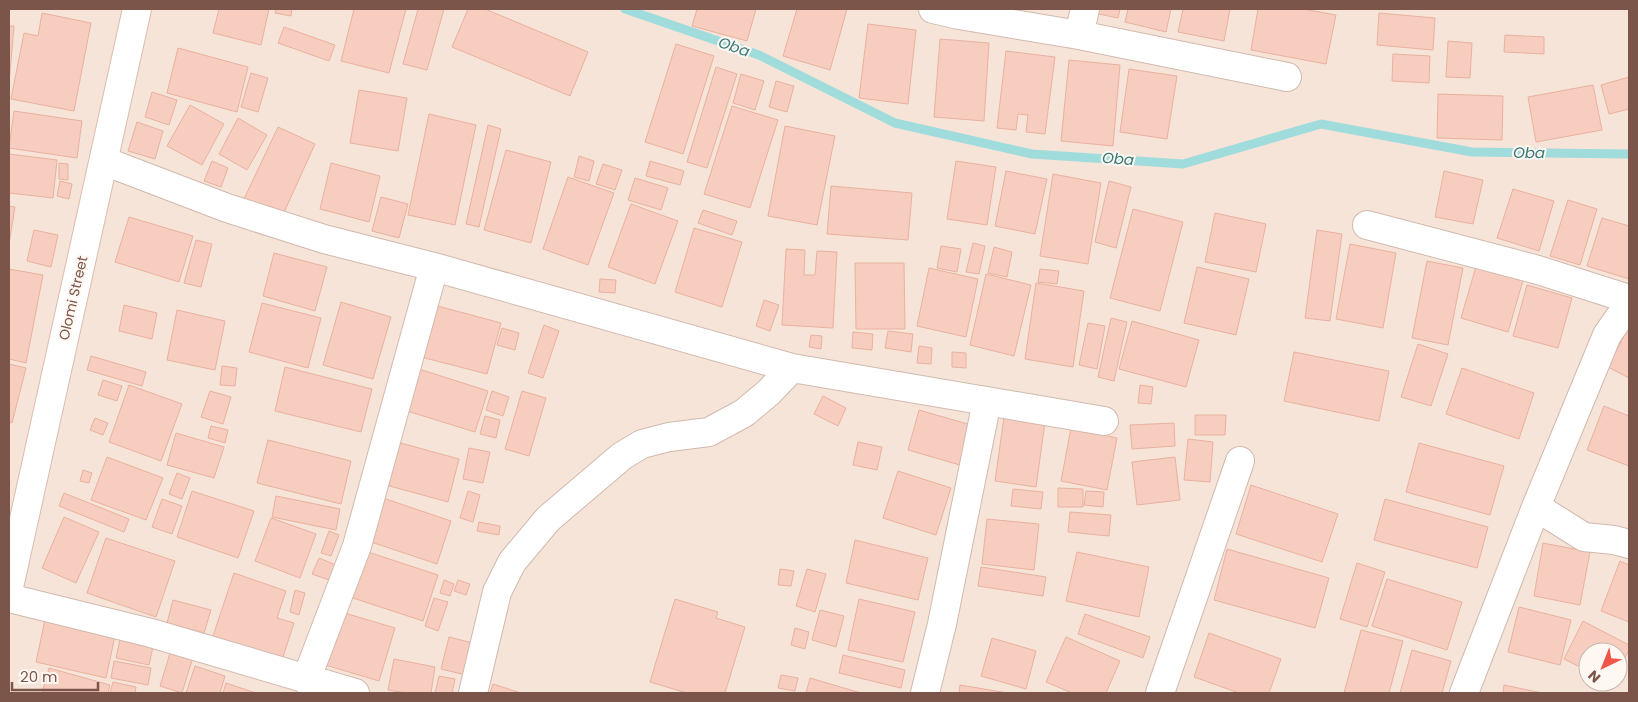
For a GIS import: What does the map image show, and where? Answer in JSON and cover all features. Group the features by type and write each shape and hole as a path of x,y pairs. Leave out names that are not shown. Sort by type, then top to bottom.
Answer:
{"street":[{"name":"Olomi Street","path":"9,587 137,9"},
{"path":"933,9 1079,35 1286,77"},
{"path":"1079,35 1084,9"},
{"path":"104,161 227,208 324,239 792,368 1104,421"},
{"path":"1366,225 1538,270 1629,299"},
{"path":"306,680 357,546 434,268"},
{"path":"1464,693 1536,507 1607,335 1619,318 1629,310"},
{"path":"473,693 498,592 512,562 548,519 622,456 642,444 669,437 710,432 744,413 768,393 792,368"},
{"path":"925,693 942,624 987,401"},
{"path":"1160,693 1240,461"},
{"path":"1536,507 1584,536 1629,544"},
{"path":"9,598 151,633 355,693"}],"shaded area":[{"path":"9,9 1629,9 1629,693 9,693"}],"building":[{"path":"219,9 269,9 261,45 213,33"},
{"path":"276,9 292,9 291,16 275,13"},
{"path":"354,9 406,9 389,73 341,61"},
{"path":"418,9 444,9 427,70 403,64"},
{"path":"468,9 485,9 588,52 570,96 452,47"},
{"path":"697,9 756,9 747,41 692,26"},
{"path":"797,9 847,9 830,70 783,56"},
{"path":"1095,9 1120,9 1118,18 1094,13"},
{"path":"1128,9 1171,9 1166,32 1125,22"},
{"path":"1183,9 1230,9 1224,41 1178,32"},
{"path":"1258,9 1303,9 1336,15 1326,64 1251,50"},
{"path":"42,13 91,23 74,111 11,99 24,33 38,36"},
{"path":"1379,13 1435,18 1433,50 1377,45"},
{"path":"868,24 916,30 908,104 859,98"},
{"path":"9,26 14,26 9,84"},
{"path":"284,27 335,45 329,61 278,43"},
{"path":"1505,35 1544,37 1544,54 1504,52"},
{"path":"940,39 989,43 984,121 934,117"},
{"path":"1448,41 1472,43 1470,78 1446,77"},
{"path":"676,44 714,56 683,154 645,142"},
{"path":"178,48 248,67 237,112 167,93"},
{"path":"1006,51 1055,57 1045,134 1026,132 1028,115 1018,114 1016,130 997,128"},
{"path":"1393,54 1430,56 1429,83 1392,81"},
{"path":"1069,60 1120,65 1113,146 1061,141"},
{"path":"716,67 737,74 707,168 687,162"},
{"path":"1129,69 1177,76 1167,139 1120,132"},
{"path":"251,73 268,78 258,112 241,107"},
{"path":"741,74 764,81 755,110 733,103"},
{"path":"1629,77 1629,109 1609,114 1601,85"},
{"path":"776,81 794,86 787,112 769,107"},
{"path":"1593,85 1602,130 1536,142 1528,97"},
{"path":"359,90 407,98 398,151 350,143"},
{"path":"152,92 177,100 169,125 145,117"},
{"path":"1438,94 1503,96 1502,140 1437,138"},
{"path":"190,105 224,124 202,165 167,146"},
{"path":"732,106 778,120 750,208 704,194"},
{"path":"14,111 82,121 77,158 9,148"},
{"path":"429,114 476,125 455,225 408,215"},
{"path":"238,118 267,135 247,170 219,154"},
{"path":"137,122 163,131 155,159 128,151"},
{"path":"488,125 501,129 479,227 466,224"},
{"path":"785,126 835,136 817,225 768,216"},
{"path":"278,127 315,144 281,219 243,201"},
{"path":"506,150 551,162 531,243 484,230"},
{"path":"9,154 57,160 53,198 9,193"},
{"path":"579,156 594,161 589,181 574,177"},
{"path":"212,161 228,168 221,187 204,181"},
{"path":"650,161 684,171 680,185 646,176"},
{"path":"956,161 996,167 987,225 947,219"},
{"path":"59,163 68,164 68,180 59,179"},
{"path":"331,163 380,176 369,222 320,209"},
{"path":"603,164 622,170 615,190 596,184"},
{"path":"1006,171 1047,179 1035,234 995,226"},
{"path":"1444,171 1483,180 1473,224 1435,217"},
{"path":"1053,174 1101,183 1088,264 1040,256"},
{"path":"568,177 614,193 588,265 543,249"},
{"path":"635,178 668,188 661,210 628,200"},
{"path":"60,181 72,184 69,199 57,196"},
{"path":"1109,181 1131,187 1116,248 1095,242"},
{"path":"831,186 912,193 908,240 827,234"},
{"path":"1513,189 1554,201 1539,251 1497,238"},
{"path":"381,197 408,204 399,238 372,231"},
{"path":"1568,200 1597,209 1580,265 1550,256"},
{"path":"631,204 678,221 655,284 608,267"},
{"path":"9,206 15,207 9,244"},
{"path":"1133,209 1183,222 1160,311 1110,298"},
{"path":"703,210 737,221 732,235 698,223"},
{"path":"1215,213 1266,224 1256,272 1205,262"},
{"path":"129,217 193,236 179,282 115,262"},
{"path":"1602,218 1629,226 1629,279 1587,266"},
{"path":"694,228 742,242 722,307 675,292"},
{"path":"34,230 58,235 51,267 27,261"},
{"path":"1317,230 1342,234 1330,321 1305,318"},
{"path":"196,240 212,244 201,287 184,283"},
{"path":"973,243 985,246 979,274 966,272"},
{"path":"1350,244 1396,253 1383,328 1336,319"},
{"path":"941,246 961,249 957,272 937,268"},
{"path":"994,247 1012,252 1007,277 988,273"},
{"path":"786,249 805,250 804,275 815,275 817,251 837,252 833,328 782,325"},
{"path":"274,253 327,267 315,311 263,296"},
{"path":"1427,261 1463,268 1448,345 1412,338"},
{"path":"855,263 904,263 905,329 856,329"},
{"path":"1477,263 1524,277 1508,332 1461,318"},
{"path":"1197,267 1249,279 1236,335 1184,323"},
{"path":"929,268 978,279 966,337 917,326"},
{"path":"9,269 43,275 26,363 9,359"},
{"path":"1040,269 1059,271 1057,284 1038,282"},
{"path":"986,274 1031,285 1014,356 970,345"},
{"path":"600,279 616,280 615,293 599,292"},
{"path":"1036,283 1084,291 1073,367 1025,359"},
{"path":"1527,285 1572,298 1558,348 1513,336"},
{"path":"764,300 779,305 770,331 756,326"},
{"path":"341,302 391,317 373,379 323,365"},
{"path":"262,303 321,318 308,368 249,352"},
{"path":"124,305 157,313 152,339 119,331"},
{"path":"434,305 501,323 487,374 421,357"},
{"path":"177,310 225,321 215,370 167,360"},
{"path":"1111,318 1127,322 1114,381 1098,377"},
{"path":"1132,321 1199,340 1186,387 1119,369"},
{"path":"1088,323 1105,326 1097,369 1079,365"},
{"path":"544,325 559,331 543,378 528,373"},
{"path":"502,328 519,333 515,350 497,345"},
{"path":"1627,330 1629,331 1629,378 1608,367"},
{"path":"888,331 913,334 911,352 885,348"},
{"path":"853,332 873,334 872,350 852,348"},
{"path":"811,335 822,336 821,349 809,347"},
{"path":"1418,344 1448,354 1431,406 1401,397"},
{"path":"919,346 932,348 931,364 917,363"},
{"path":"952,352 966,353 966,368 952,367"},
{"path":"1294,352 1389,371 1379,421 1284,401"},
{"path":"91,356 146,372 142,386 87,370"},
{"path":"9,364 26,368 12,423 9,422"},
{"path":"222,366 237,368 235,386 220,385"},
{"path":"285,367 372,389 361,432 275,411"},
{"path":"1462,368 1534,393 1519,439 1446,414"},
{"path":"419,369 488,391 475,432 407,411"},
{"path":"103,380 122,386 117,401 98,395"},
{"path":"129,385 182,404 161,461 109,442"},
{"path":"1140,385 1153,387 1151,404 1138,403"},
{"path":"210,391 231,397 223,424 201,417"},
{"path":"492,391 509,397 503,416 486,410"},
{"path":"522,391 546,398 529,456 505,449"},
{"path":"823,396 846,408 838,426 814,414"},
{"path":"1604,406 1629,416 1629,466 1587,450"},
{"path":"919,410 971,425 960,465 908,450"},
{"path":"1195,415 1226,415 1225,435 1195,435"},
{"path":"485,416 500,420 496,438 480,434"},
{"path":"1004,417 1045,422 1036,487 995,481"},
{"path":"95,418 108,423 103,435 90,430"},
{"path":"1174,423 1175,446 1132,449 1130,425"},
{"path":"211,426 228,430 225,443 208,438"},
{"path":"1071,428 1117,438 1107,490 1061,481"},
{"path":"176,433 224,447 214,478 167,465"},
{"path":"1188,439 1213,442 1210,482 1184,480"},
{"path":"268,440 351,461 341,504 257,483"},
{"path":"397,442 459,459 448,502 386,485"},
{"path":"858,442 882,447 877,470 853,465"},
{"path":"1419,443 1504,466 1490,515 1406,492"},
{"path":"469,448 490,452 483,483 463,479"},
{"path":"107,457 163,478 146,520 91,500"},
{"path":"1175,457 1180,500 1137,505 1132,462"},
{"path":"83,470 92,473 89,483 80,481"},
{"path":"898,471 951,488 936,535 883,518"},
{"path":"177,473 190,478 182,499 169,494"},
{"path":"1251,485 1338,514 1322,562 1236,534"},
{"path":"1058,488 1083,489 1083,507 1058,507"},
{"path":"1013,489 1043,492 1041,509 1011,506"},
{"path":"192,491 254,511 238,558 177,537"},
{"path":"468,491 480,495 473,522 460,518"},
{"path":"1086,491 1104,492 1103,507 1084,505"},
{"path":"64,493 129,519 124,532 59,506"},
{"path":"276,496 340,509 336,530 272,517"},
{"path":"377,496 451,521 437,564 362,539"},
{"path":"162,499 182,506 172,534 152,527"},
{"path":"1385,499 1488,527 1477,568 1374,540"},
{"path":"1070,512 1111,515 1109,536 1068,532"},
{"path":"64,517 99,532 76,583 42,568"},
{"path":"271,518 316,534 300,578 255,561"},
{"path":"987,519 1039,524 1034,570 982,564"},
{"path":"479,522 500,526 499,535 477,531"},
{"path":"329,531 339,535 331,556 321,553"},
{"path":"106,538 175,561 156,617 87,593"},
{"path":"855,540 928,558 918,600 846,583"},
{"path":"1543,543 1590,552 1580,605 1534,596"},
{"path":"1227,549 1329,578 1315,628 1214,600"},
{"path":"368,552 438,575 423,621 353,598"},
{"path":"1077,552 1149,567 1139,617 1066,601"},
{"path":"319,558 336,565 329,580 312,574"},
{"path":"1620,561 1629,565 1629,622 1601,611"},
{"path":"1357,563 1385,572 1367,627 1340,619"},
{"path":"981,567 1046,577 1043,596 978,586"},
{"path":"780,569 794,571 791,586 778,585"},
{"path":"807,569 826,574 815,612 796,606"},
{"path":"234,573 286,591 277,618 294,623 282,660 213,636"},
{"path":"1387,579 1462,602 1447,650 1372,626"},
{"path":"444,580 454,584 450,596 440,593"},
{"path":"458,580 470,584 466,595 454,591"},
{"path":"295,590 305,593 299,615 290,612"},
{"path":"434,598 448,602 438,631 425,626"},
{"path":"675,599 718,612 716,618 745,627 725,693 687,693 650,682"},
{"path":"859,599 915,612 903,662 848,650"},
{"path":"173,600 211,610 204,633 167,623"},
{"path":"1519,607 1571,620 1560,665 1508,652"},
{"path":"820,610 844,616 836,647 812,640"},
{"path":"338,611 395,628 379,681 322,664"},
{"path":"1085,614 1150,637 1143,658 1078,634"},
{"path":"45,620 115,636 106,678 36,662"},
{"path":"1583,621 1623,642 1578,642 1578,666 1564,659"},
{"path":"795,628 809,632 805,649 791,645"},
{"path":"1361,630 1403,641 1389,693 1344,693"},
{"path":"1209,633 1281,659 1269,693 1239,693 1194,677"},
{"path":"121,635 154,642 149,665 116,658"},
{"path":"449,637 473,643 466,675 441,669"},
{"path":"1066,637 1120,661 1106,693 1072,693 1046,682"},
{"path":"992,638 1036,651 1026,689 981,676"},
{"path":"171,650 193,657 182,693 160,686"},
{"path":"1412,650 1451,661 1442,693 1400,693"},
{"path":"843,655 905,670 901,688 839,673"},
{"path":"394,659 435,667 431,693 407,693 388,690"},
{"path":"114,661 151,668 148,685 111,678"},
{"path":"195,666 225,676 220,693 186,693"},
{"path":"49,668 110,685 108,693 42,693"},
{"path":"781,675 798,678 795,691 778,688"},
{"path":"439,676 455,679 452,693 435,693"},
{"path":"810,678 861,693 806,693"},
{"path":"113,682 136,687 135,693 110,693"},
{"path":"226,683 256,693 223,693"},
{"path":"493,684 521,693 490,693"},
{"path":"960,685 1008,693 959,693"},
{"path":"1504,685 1542,693 1503,693"}],"waterway":[{"name":"Oba","path":"625,9 759,55 895,123 1032,154 1183,164 1321,124 1472,152 1629,154"}]}
